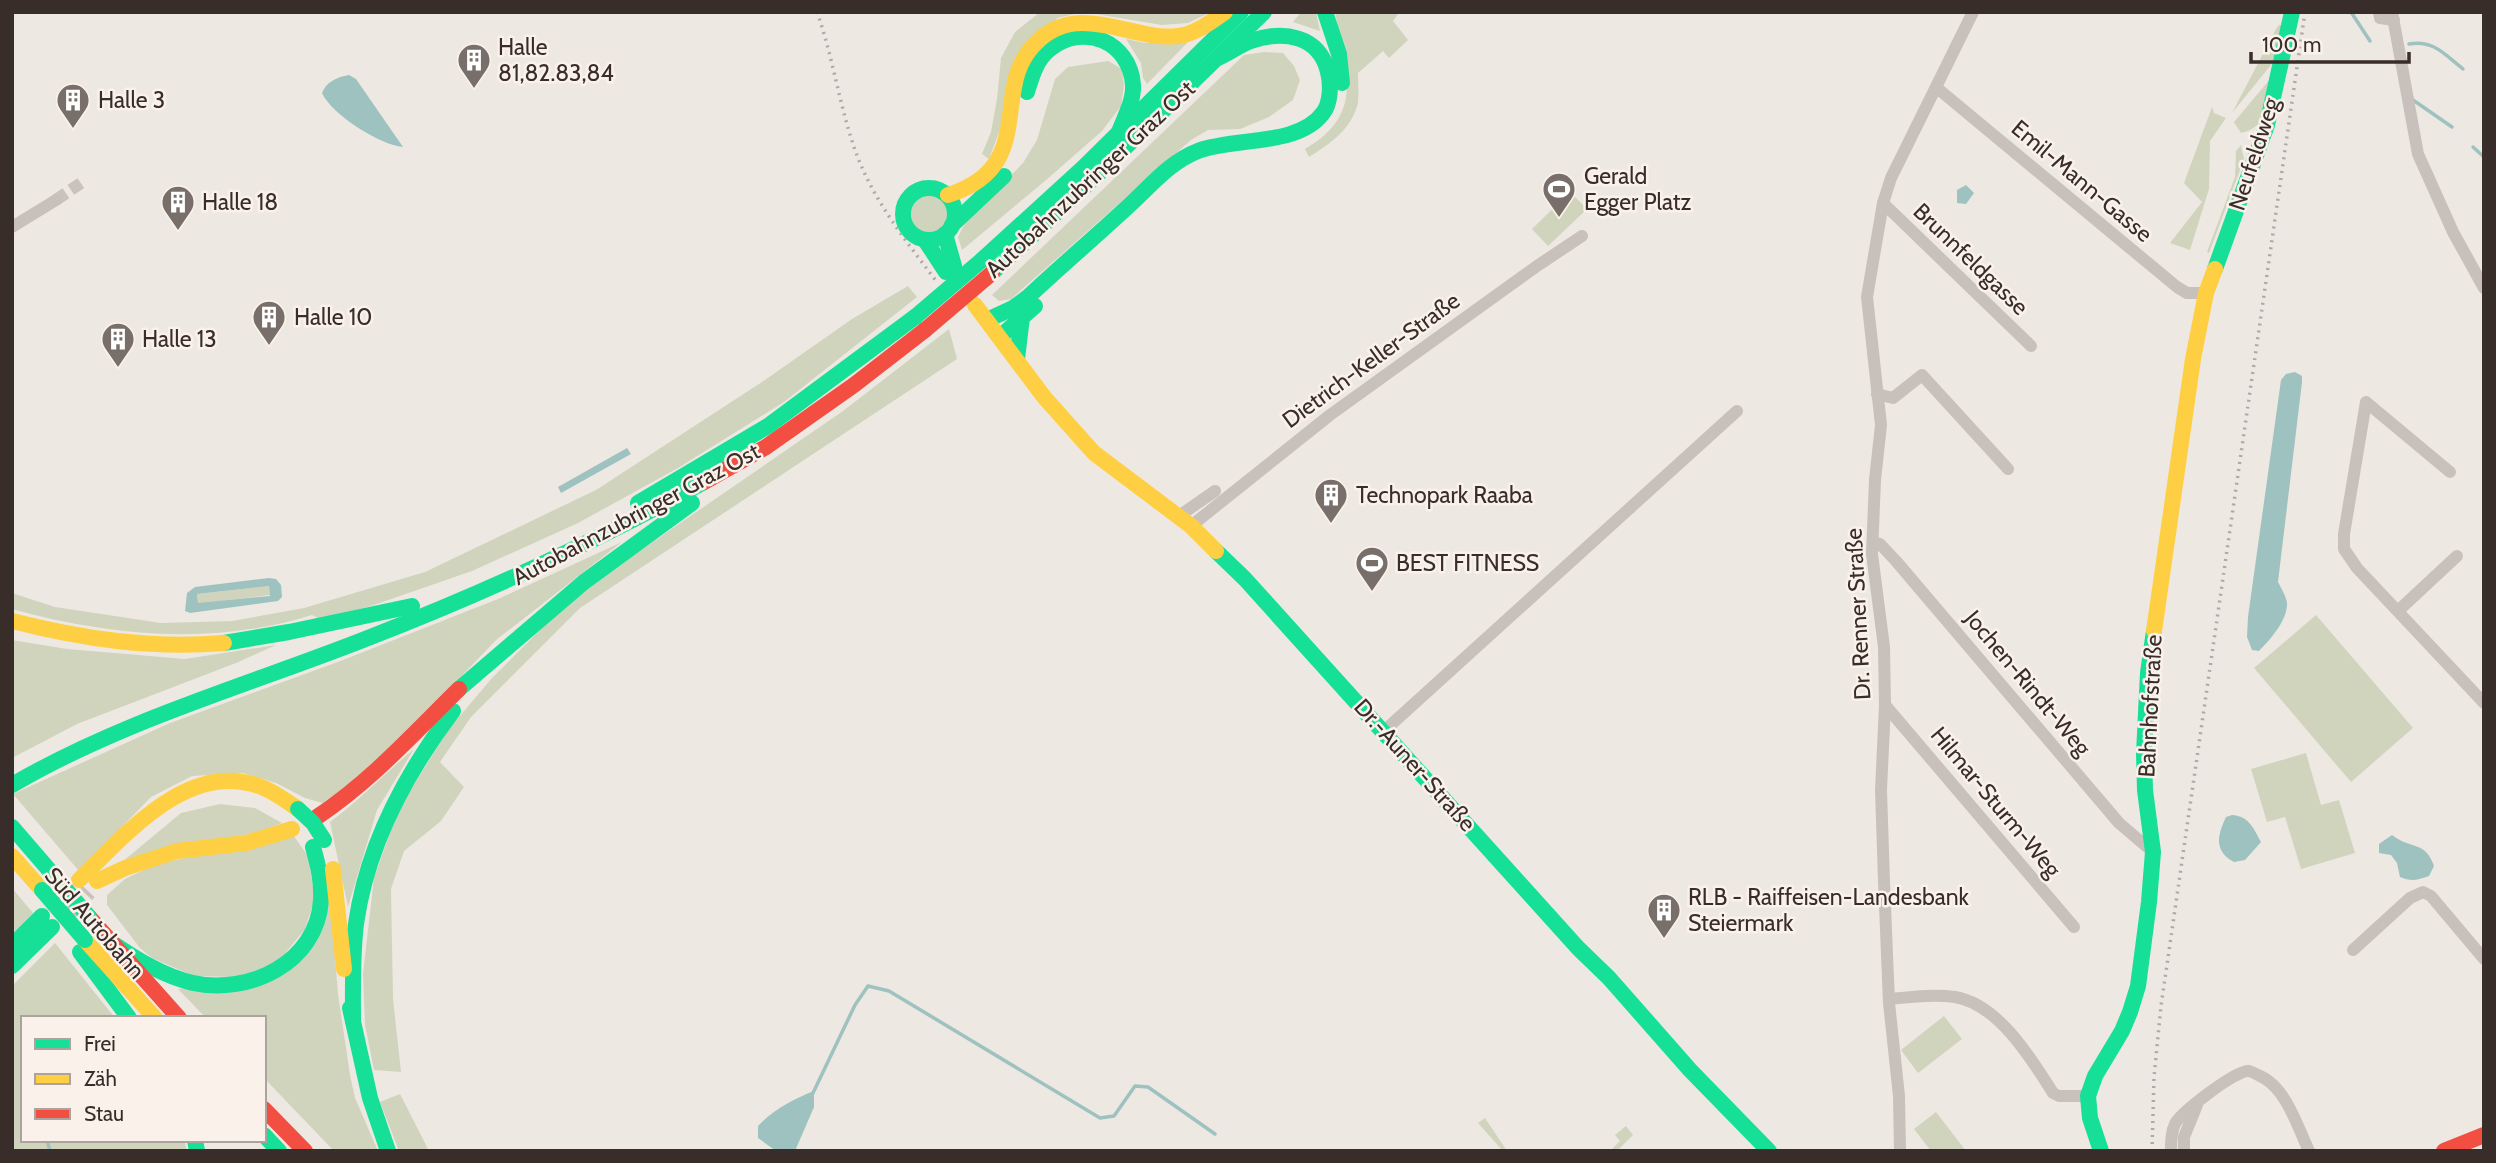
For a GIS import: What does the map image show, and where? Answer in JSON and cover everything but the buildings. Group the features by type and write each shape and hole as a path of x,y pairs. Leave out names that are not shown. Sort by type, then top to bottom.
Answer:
{"main road":[{"path":"948,195 971,187 998,162 1011,123 1020,66 1025,54 1041,37 1060,27 1081,23 1115,26 1163,36 1182,36 1199,29 1225,12"},
{"name":"Autobahnzubringer Graz Ost","path":"987,266 1241,12"},
{"name":"Autobahnzubringer Graz Ost","path":"12,785 53,761 132,726 368,638 513,579 640,517 766,447 854,385 987,266 1093,179 1264,12"},
{"path":"1000,337 1156,196 1191,169 1215,158 1294,146 1310,140 1322,131 1339,108 1342,88 1341,66 1325,12"},
{"name":"Neufeldweg","path":"2206,293 2267,125 2292,12"},
{"path":"987,320 1013,308 1028,297 1184,158 1220,144 1290,134 1317,119 1323,112 1329,92 1327,66 1312,44 1303,37 1269,36 1249,41 1218,58"},
{"path":"925,240 936,239 949,230 1004,176 1018,142 1028,85 1034,70 1048,49 1058,42 1070,37 1096,37 1107,41 1122,53 1129,66 1133,87 1119,132"},
{"path":"923,188 934,188 948,195 954,212 949,230 950,269 925,240 910,232 903,218 903,206 909,196 923,188"},
{"name":"Bahnhofstraße","path":"2088,1096 2095,1076 2122,1031 2138,986 2153,852 2145,790 2148,673 2185,408 2206,293"},
{"name":"Dr.-Auner-Straße","path":"975,305 1044,397 1094,453 1185,521 1264,599 1578,948 1769,1151"},
{"path":"1017,359 1022,317"},
{"name":"Autobahnzubringer Graz Ost","path":"12,768 49,747 128,713 412,606 578,534 644,500 768,426 920,324"},
{"path":"317,817 365,783 482,667 569,592 732,476 766,447"},
{"path":"12,621 68,636 164,646 278,635 412,606"},
{"path":"352,1021 359,910 374,850 393,806 424,752 450,715 504,650"},
{"path":"111,942 155,970 193,983 234,986 270,975 299,952 317,920 322,883 313,823 293,818 271,790 250,783 225,781 200,785 176,794 156,807 88,884 125,868 177,851 246,842 293,818"},
{"name":"Süd Autobahn","path":"17,833 177,1016"},
{"path":"318,844 335,882 345,988 359,1060 370,1104 388,1151"},
{"name":"Süd Autobahn","path":"12,856 60,911 82,944 153,1016"},
{"path":"12,946 47,921 12,966"},
{"path":"82,944 128,1016"},
{"path":"2088,1096 2090,1118 2101,1151"},
{"path":"266,1111 305,1151"},
{"path":"2444,1151 2484,1135"},
{"path":"266,1137 279,1151"}],"street":[{"name":"Dr. Renner Straße","path":"1900,1151 1899,1096 1889,999 1881,790 1885,705 1884,647 1873,542 1875,480 1881,425 1867,298 1883,204 1891,178 1973,12"},
{"path":"2379,12 2380,18 2393,16 2418,154 2453,232 2484,288"},
{"name":"Emil-Mann-Gasse","path":"1937,88 2186,293 2206,293"},
{"path":"12,227 56,200"},
{"name":"Brunnfeldgasse","path":"1883,204 2031,346"},
{"name":"Dietrich-Keller-Straße","path":"1185,521 1582,236"},
{"path":"1877,394 1894,398 1922,375 2008,470"},
{"path":"2449,471 2365,402 2344,534 2344,549 2349,558 2484,703"},
{"path":"1384,731 1737,411"},
{"path":"1185,521 1215,491"},
{"name":"Jochen-Rindt-Weg","path":"1873,542 1880,544 1896,561 2119,823 2153,852"},
{"path":"2398,611 2457,556"},
{"name":"Hilmar-Sturm-Weg","path":"1885,705 2074,927"},
{"path":"2353,950 2410,898 2423,892 2431,896 2484,958"},
{"path":"1889,999 1935,995 1956,997 1981,1006 1997,1018 2053,1093 2059,1096 2088,1096"},
{"path":"2171,1151 2176,1121 2198,1101 2242,1072 2249,1071 2267,1080 2284,1100 2309,1151"},
{"path":"2184,1151 2184,1137 2198,1101"}],"green space":[{"path":"1040,12 1084,12 1057,18 1005,116 989,159 982,154 991,132 1001,58 1015,32"},
{"path":"1084,12 1211,12 1188,23 1162,25"},
{"path":"1301,12 1316,12 1320,31 1293,22"},
{"path":"1335,12 1397,12 1393,21 1408,40 1389,58 1383,51 1358,73 1358,102 1351,120 1332,141 1309,157 1305,149 1337,121 1347,89"},
{"path":"2279,25 2284,25 2279,55 2232,113 2276,29"},
{"path":"1126,39 1145,43 1189,41 1147,84 1143,78 1141,63"},
{"path":"1283,53 1294,66 1300,80 1293,100 1269,117 1240,129 1208,130 1191,140 1011,299 999,301 992,295 1244,55"},
{"path":"1108,61 1122,69 1124,85 1121,106 1102,131 962,250 958,237 965,223 1023,163 1037,140 1055,79 1068,67"},
{"path":"2271,78 2265,113 2257,125 2241,133 2234,122"},
{"path":"2212,107 2214,113 2226,118 2210,141 2209,189 2190,250 2170,243 2202,202 2184,183"},
{"path":"2241,145 2244,159 2209,253 2207,252 2235,177 2236,151"},
{"name":"Gerald Egger Platz","path":"1570,192 1587,209 1548,246 1532,229"},
{"path":"930,195 943,201 949,214 943,227 930,233 917,227 911,214 917,201"},
{"path":"908,286 917,297 784,402 678,468 578,523 472,571 371,606 320,619 312,615 238,631 162,634 124,631 86,626 12,609 12,593 55,607 161,623 232,621 304,608 425,572 596,490 762,382 852,319"},
{"path":"949,329 957,359 580,608 471,717 440,762 464,787 441,821 404,851 391,889 393,999 401,1072 374,1070 365,1025 363,974 374,878 398,810 448,730 492,678 544,626 599,579 843,411"},
{"path":"622,542 496,640 410,730 326,804 305,798 276,783 243,773 192,776 151,797 79,871 13,794 170,723 343,660 498,599"},
{"path":"269,586 270,595 198,604 197,594"},
{"path":"2316,615 2413,728 2351,782 2254,668"},
{"path":"12,640 67,649 185,659 276,645 77,724 12,758"},
{"path":"414,749 377,810 348,907 330,822"},
{"path":"2306,753 2321,805 2339,800 2355,853 2301,869 2285,817 2267,822 2251,769"},
{"path":"220,804 255,808 282,823 262,831 122,862 181,813"},
{"path":"293,835 308,856 315,898 305,929 279,961 240,977 194,976 152,958 140,948 107,905 107,895 125,879 156,864"},
{"path":"12,888 33,913 12,937"},
{"path":"330,896 338,994 350,1075 355,1098 378,1151 334,1151 266,1080 266,1016 204,1016 178,989 268,983"},
{"path":"55,943 113,1016 21,1016 21,1142 185,1142 187,1151 12,1151 12,986"},
{"path":"1944,1016 1962,1039 1918,1073 1901,1050"},
{"path":"400,1094 429,1151 399,1151 380,1102"},
{"path":"1936,1112 1966,1151 1931,1151 1914,1129"},
{"path":"1485,1118 1507,1151 1503,1151 1478,1123"},
{"path":"1626,1126 1633,1135 1617,1151 1610,1151 1620,1141 1615,1135"}],"water":[{"path":"349,75 356,79 403,147 370,135 327,102 322,93 326,86"},
{"path":"1966,185 1974,193 1966,204 1957,203 1957,190"},
{"path":"2295,372 2302,376 2302,382 2278,582 2287,609 2278,629 2259,651 2252,650 2247,637 2248,617 2281,380 2286,374"},
{"path":"627,448 631,454 561,493 558,487"},
{"path":"269,578 276,579 281,585 282,597 278,601 190,613 185,611 187,593 195,587","holes":["269,586 270,596 198,603 197,594"]},
{"path":"2232,815 2247,821 2261,842 2245,860 2234,862 2223,853 2219,842 2226,817"},
{"path":"2392,835 2426,852 2434,866 2429,876 2414,880 2400,877 2397,863 2391,855 2379,853 2379,844"},
{"path":"814,1091 814,1107 795,1151 776,1151 758,1138 758,1126 770,1115"}],"waterway":[{"path":"2351,12 2370,41"},
{"path":"2409,44 2432,46 2463,69"},
{"path":"2413,100 2452,127"},
{"path":"2473,147 2484,157"},
{"path":"813,1093 855,1005 868,986 889,991 1100,1118 1114,1116 1135,1086 1148,1087 1215,1134"},
{"path":"48,1142 50,1151"}],"tunnel":[{"path":"56,200 84,181"},
{"path":"63,915 87,890"}],"railway":[{"path":"817,12 846,122 865,175 893,222 936,281"},
{"path":"2152,1151 2154,1077 2161,1006 2305,12"}],"traffic: fast":[{"path":"982,260 1084,167 1241,12"},
{"path":"992,273 1093,179 1264,12"},
{"path":"1325,12 1339,54 1342,83"},
{"path":"2215,269 2267,125 2292,12"},
{"path":"1027,92 1038,63 1050,49 1077,37 1103,41 1124,57 1133,85 1130,103 1119,132"},
{"path":"987,320 1013,308 1028,297 1180,160 1213,147 1265,140 1298,131 1312,124 1326,109 1330,93 1328,72 1317,50 1298,38 1263,38 1218,58"},
{"path":"952,225 1004,176"},
{"path":"929,188 939,190 947,196 953,204 955,214 953,224 947,232 939,238 929,240 919,238 911,232 905,224 903,214 905,204 911,196 919,190 929,188"},
{"path":"945,234 954,266"},
{"path":"925,240 946,272"},
{"path":"915,317 982,260"},
{"path":"1000,337 1035,306"},
{"path":"638,503 768,426 915,317"},
{"path":"1017,359 1022,317"},
{"path":"12,785 54,762 142,722 368,638 497,585 704,482"},
{"path":"459,689 584,582 692,503"},
{"path":"1216,551 1245,579 1690,1070 1769,1151"},
{"path":"224,643 412,606"},
{"path":"2101,1151 2090,1118 2088,1096 2095,1076 2130,1012 2138,986 2149,902 2153,852 2145,790 2144,753 2148,673 2154,631"},
{"path":"353,1021 356,924 369,866 379,838 405,785 453,711"},
{"path":"298,809 313,823 324,840"},
{"path":"12,827 56,878"},
{"path":"111,942 140,961 193,983 236,984 257,979 294,957 317,922 321,886 313,847"},
{"path":"56,878 89,917"},
{"path":"42,890 85,940"},
{"path":"12,946 42,916"},
{"path":"12,966 52,927"},
{"path":"80,952 128,1016"},
{"path":"350,1008 370,1098 388,1151"},
{"path":"266,1137 279,1151"},
{"path":"195,1142 197,1151"}],"traffic: slow":[{"path":"948,195 977,182 994,165 1004,145 1016,79 1024,59 1039,40 1055,29 1090,23 1144,34 1178,36 1197,30 1225,12"},
{"path":"2154,631 2193,359 2206,293 2215,269"},
{"path":"975,305 1044,397 1094,453 1191,526 1216,551"},
{"path":"12,621 117,641 170,645 224,643"},
{"path":"79,880 139,822 162,804 212,782 239,781 266,789 298,809"},
{"path":"97,881 125,868 177,851 246,843 292,829"},
{"path":"12,856 42,890"},
{"path":"333,869 344,969"},
{"path":"85,940 153,1016"}],"traffic: jam":[{"path":"925,330 992,273"},
{"path":"704,482 766,447 854,385 925,330"},
{"path":"317,817 374,773 459,689"},
{"path":"89,917 177,1016"},
{"path":"266,1111 305,1151"},
{"path":"2444,1151 2484,1135"}],"place":[{"name":"Halle 81,82.83,84","path":"474,90"},
{"name":"Halle 3","path":"73,130"},
{"name":"Gerald Egger Platz","path":"1559,219"},
{"name":"Halle 18","path":"178,232"},
{"name":"Halle 10","path":"269,347"},
{"name":"Halle 13","path":"118,369"},
{"name":"Technopark Raaba","path":"1331,525"},
{"name":"BEST FITNESS","path":"1372,593"},
{"name":"RLB - Raiffeisen-Landesbank Steiermark","path":"1664,940"}]}
